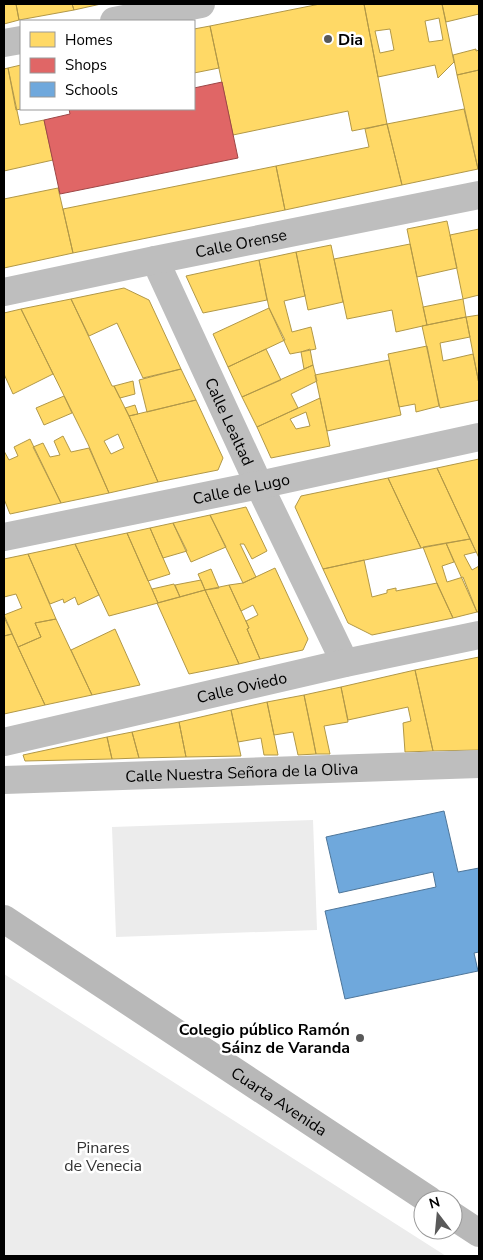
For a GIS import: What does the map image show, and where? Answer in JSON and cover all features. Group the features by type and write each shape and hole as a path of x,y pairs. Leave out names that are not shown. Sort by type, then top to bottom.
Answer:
{"street":[{"path":"119,20 201,4"},
{"path":"4,43 20,40"},
{"name":"Calle Orense","path":"4,292 479,195"},
{"name":"Calle Lealtad","path":"155,260 259,485 345,663"},
{"name":"Calle de Lugo","path":"4,537 259,485 479,437"},
{"name":"Calle Oviedo","path":"4,742 345,663 479,635"},
{"name":"Calle Nuestra Señora de la Oliva","path":"4,780 479,764"},
{"name":"Cuarta Avenida","path":"4,919 414,1190"},
{"path":"463,1223 479,1233"}],"green space":[{"path":"313,820 317,930 116,937 112,827"},
{"name":"Pinares de Venecia","path":"4,974 413,1235 413,1240 421,1240 446,1256 4,1256"}],"building: Homes":[{"path":"4,4 16,4 19,20 4,24"},
{"path":"16,4 72,4 74,10 19,20"},
{"path":"72,4 101,4 74,10"},
{"path":"320,4 364,4 387,124 352,131 348,111 233,135 210,26"},
{"path":"364,4 442,4 454,62 438,78 435,65 378,77","holes":["439,18 443,40 429,42 425,21","390,29 394,50 380,53 375,31"]},
{"path":"442,4 479,4 479,14 446,22"},
{"path":"210,26 219,68 195,73 195,29"},
{"path":"476,49 476,51 479,50 479,70 457,75 453,55"},
{"path":"20,65 20,109 16,110 8,68"},
{"path":"8,68 20,125 44,120 53,160 4,171 4,69"},
{"path":"479,70 479,169 478,169 457,75"},
{"path":"464,109 478,169 402,185 387,124"},
{"path":"387,124 402,185 285,210 276,166 369,147 365,129"},
{"path":"276,166 285,210 73,253 63,209"},
{"path":"58,188 73,253 4,268 4,199"},
{"path":"447,221 457,268 417,277 407,229"},
{"path":"479,229 479,295 463,299 450,235"},
{"path":"410,244 427,325 396,332 392,310 347,319 334,259"},
{"path":"331,245 343,302 308,310 296,252"},
{"path":"296,252 305,296 284,301 292,332 311,327 316,349 290,354 269,308 259,260"},
{"path":"259,260 267,300 203,313 186,276"},
{"path":"124,288 149,300 181,369 143,378 117,323 89,336 71,299"},
{"path":"71,299 112,386 114,386 129,416 158,482 109,493 88,444 21,309","holes":["118,434 124,448 111,454 104,441"]},
{"path":"463,299 466,317 427,325 423,307"},
{"path":"269,308 285,340 228,367 213,334"},
{"path":"21,309 53,374 13,394 4,374 4,313"},
{"path":"479,315 479,384 466,317"},
{"path":"466,317 470,337 440,343 443,361 473,354 479,384 479,400 440,408 422,326"},
{"path":"427,346 439,406 416,412 415,404 399,407 388,354"},
{"path":"266,349 281,380 242,397 228,367"},
{"path":"310,349 313,365 304,369 301,352"},
{"path":"389,360 401,415 327,431 315,375"},
{"path":"313,365 317,381 291,394 298,408 257,427 242,397"},
{"path":"181,369 196,400 147,412 139,380"},
{"path":"133,381 135,394 120,398 114,386"},
{"path":"64,396 72,413 44,425 36,408"},
{"path":"320,398 330,446 271,458 257,427","holes":["306,412 310,426 296,429 290,419"]},
{"path":"196,400 223,458 218,470 158,482 129,416"},
{"path":"135,405 138,414 129,416 125,408"},
{"path":"63,436 71,452 89,448 109,493 61,503 33,447 43,443 50,457 60,455 54,441"},
{"path":"30,439 61,503 10,514 4,499 4,451 9,460 18,456 14,447"},
{"path":"479,459 479,558 437,468"},
{"path":"437,468 470,539 421,548 388,478"},
{"path":"388,478 421,548 323,569 295,507 301,496"},
{"path":"246,507 267,551 252,559 244,544 240,544 256,577 243,583 210,515"},
{"path":"210,515 226,547 191,562 173,523"},
{"path":"173,523 187,551 163,558 150,528"},
{"path":"150,528 170,574 148,581 127,533"},
{"path":"127,533 158,603 109,616 75,544"},
{"path":"470,539 476,552 464,555 472,570 479,566 479,612 477,612 446,543"},
{"path":"446,543 454,562 442,566 447,582 463,577 477,612 453,618 438,586 423,547"},
{"path":"75,544 99,595 78,605 75,597 64,603 63,599 50,604 28,554"},
{"path":"28,554 56,619 35,623 41,637 18,647 4,615 22,608 16,594 4,597 4,559"},
{"path":"364,560 372,597 387,593 387,590 396,588 396,591 437,583 453,618 372,635 348,623 323,569"},
{"path":"275,568 308,639 303,650 260,659 247,629 249,628 246,621 258,615 253,605 241,611 229,585 243,583"},
{"path":"211,569 219,588 205,590 198,574"},
{"path":"201,580 205,590 180,597 175,585"},
{"path":"174,584 180,597 158,603 152,589"},
{"path":"229,585 249,628 247,629 260,659 239,664 205,590"},
{"path":"205,590 239,664 189,674 157,603"},
{"path":"4,617 12,634 4,636"},
{"path":"56,619 92,695 45,705 18,647 41,637 35,623"},
{"path":"115,629 140,685 92,695 71,650"},
{"path":"12,634 45,705 4,714 4,636"},
{"path":"479,657 479,750 433,751 415,670"},
{"path":"415,670 433,751 405,752 403,723 411,721 408,707 348,720 341,687"},
{"path":"341,687 348,722 324,726 330,754 316,754 304,695"},
{"path":"304,695 316,754 298,755 293,732 274,735 267,702"},
{"path":"267,702 278,755 264,755 261,738 238,742 231,710"},
{"path":"231,710 241,756 186,757 179,722"},
{"path":"179,722 186,757 139,758 132,732"},
{"path":"132,732 139,758 112,759 107,737"},
{"path":"107,737 112,759 25,761 23,755"}],"building: Shops":[{"path":"222,82 238,158 60,194 44,120 70,114 69,110 195,110 195,88"}],"building: Schools":[{"path":"444,811 458,872 479,868 479,952 474,953 478,971 345,999 325,911 436,887 433,872 339,893 326,837"}],"place":[{"name":"Dia","path":"328,39"},
{"name":"Colegio público Ramón Sáinz de Varanda","path":"360,1038"}]}
